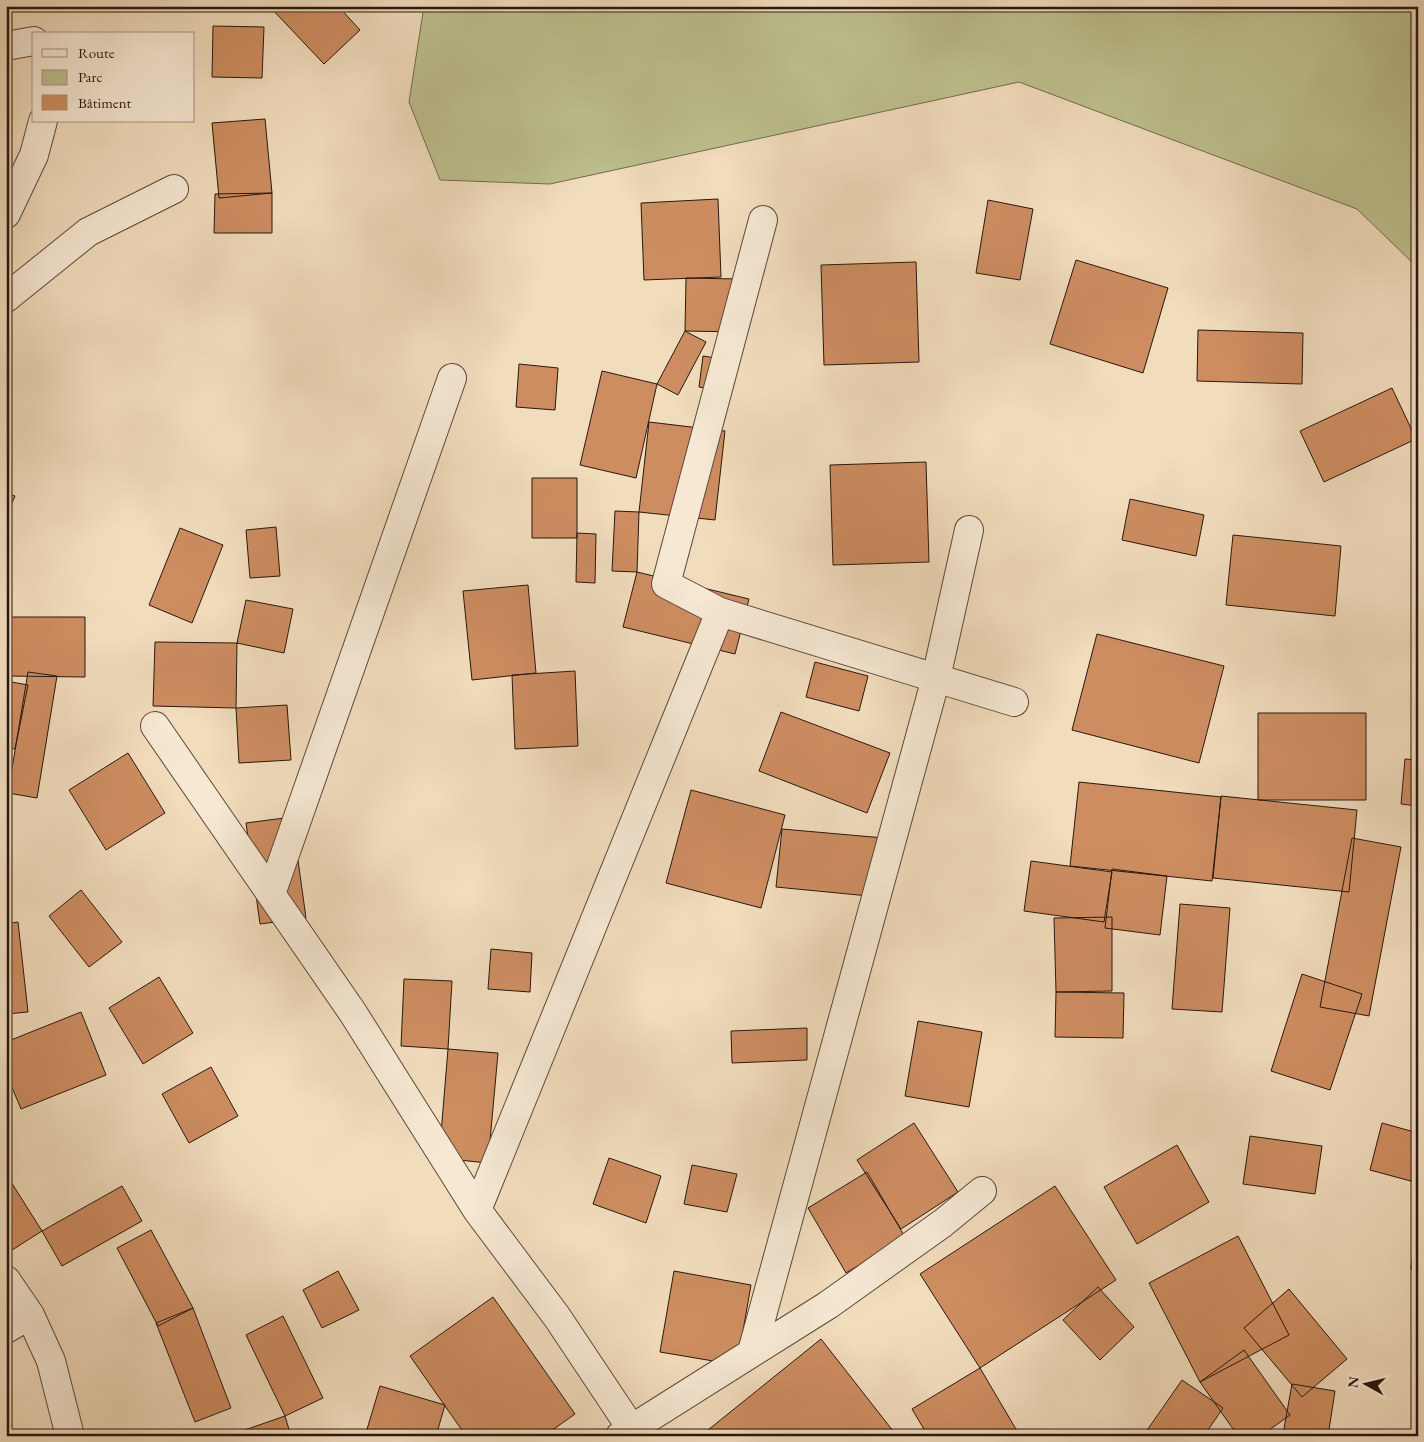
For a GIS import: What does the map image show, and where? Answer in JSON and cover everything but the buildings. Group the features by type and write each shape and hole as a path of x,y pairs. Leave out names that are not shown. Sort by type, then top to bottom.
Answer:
{"street":[{"path":"6,46 32,41"},
{"path":"6,214 34,155 43,122"},
{"path":"6,298 88,232 174,188"},
{"path":"763,220 666,584 720,612 1014,702"},
{"path":"271,894 452,378"},
{"path":"752,1352 936,678 969,530"},
{"path":"477,1210 720,612"},
{"path":"154,726 353,1013 477,1210 557,1317 625,1432 828,1305 943,1223 982,1191"},
{"path":"6,1280 30,1315 51,1361 70,1436"},
{"path":"6,1329 30,1315"}],"green space":[{"path":"424,6 1418,6 1418,268 1357,209 1019,82 550,184 440,180 409,102"}]}
